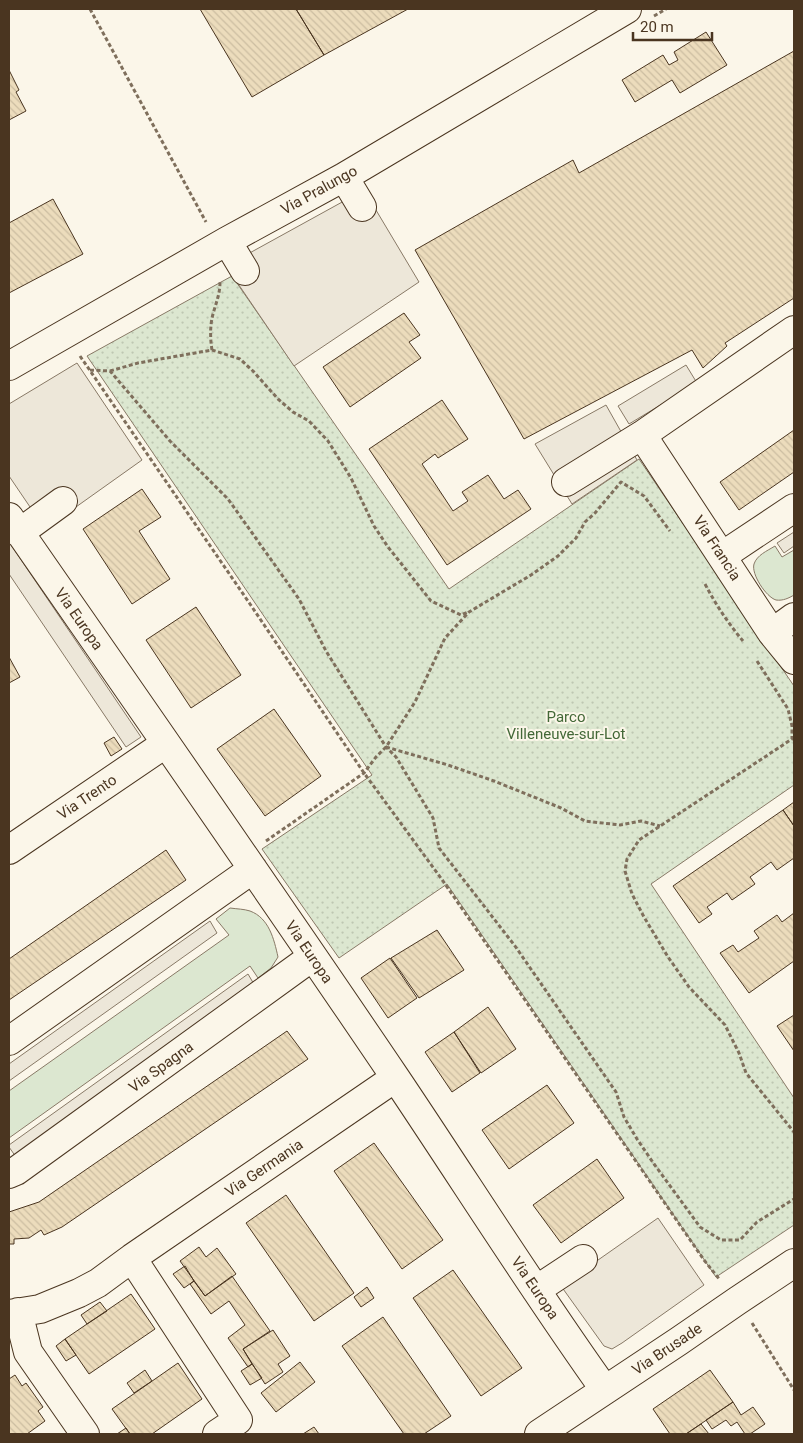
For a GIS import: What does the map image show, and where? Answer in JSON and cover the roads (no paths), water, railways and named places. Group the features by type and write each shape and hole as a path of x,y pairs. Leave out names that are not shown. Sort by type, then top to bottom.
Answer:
{"street":[{"name":"Via Pralungo","path":"9,366 344,177 626,9"},
{"path":"344,177 362,207"},
{"path":"223,244 245,271"},
{"path":"566,482 642,435 794,330"},
{"name":"Via Francia","path":"642,435 722,556 783,625 794,660"},
{"path":"14,525 63,501"},
{"path":"722,556 794,508"},
{"name":"Via Europa","path":"14,525 165,744 257,856 312,957 605,1390"},
{"name":"Via Trento","path":"9,850 165,744"},
{"path":"9,1041 257,856"},
{"name":"Via Spagna","path":"9,1174 16,1172 312,957"},
{"name":"Via Germania","path":"85,1434 28,1352 13,1313 40,1309 98,1283 395,1078"},
{"path":"132,1258 238,1420 217,1434"},
{"path":"536,1290 583,1259"},
{"name":"Via Brusade","path":"539,1434 679,1342 737,1300 794,1263"}],"park label":[{"name":"Parco Villeneuve-sur-Lot","path":"566,726"}]}
